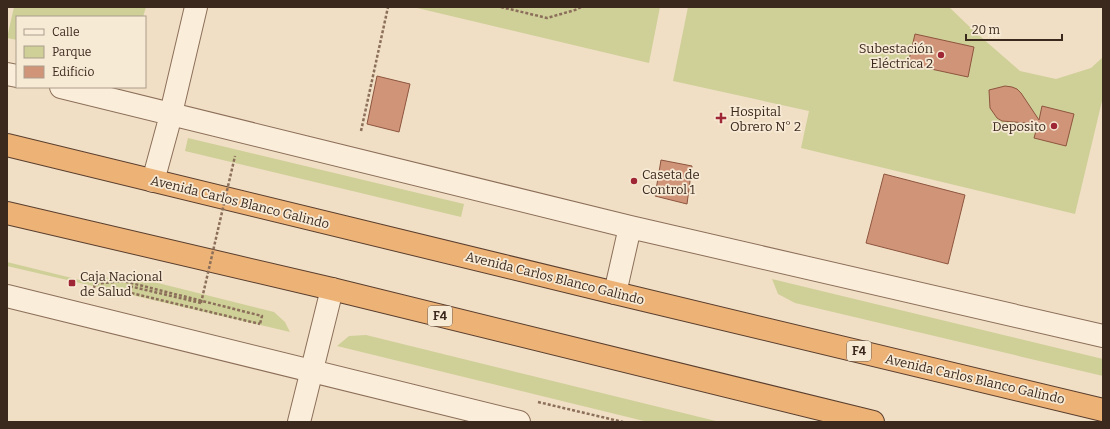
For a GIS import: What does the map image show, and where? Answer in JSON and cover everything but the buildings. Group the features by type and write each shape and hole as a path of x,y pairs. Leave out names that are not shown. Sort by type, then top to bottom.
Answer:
{"highway":[{"name":"Avenida Carlos Blanco Galindo","path":"7,145 1103,410"},
{"name":"F4","path":"7,214 332,289 873,422"}],"street":[{"path":"153,181 196,7"},
{"path":"65,88 630,227 1103,336"},
{"path":"615,293 630,227"},
{"path":"299,422 332,289"},
{"path":"7,296 519,422"}],"path":[{"path":"355,159 388,7"},
{"path":"501,7 547,18 581,7"},
{"path":"521,12 522,7"},
{"path":"87,316 95,284 123,281 208,303 262,316 260,324 127,292 129,286 201,303 235,156"}],"green space":[{"path":"14,7 146,7 143,16 16,16 16,40 7,38"},
{"path":"413,7 660,7 649,63"},
{"path":"688,7 949,7 1020,71 1056,79 1091,68 1103,57 1103,97 1075,214 801,148 809,111 673,81"},
{"path":"188,138 464,204 461,217 185,151"},
{"path":"7,262 84,281 126,275 274,312 285,322 290,332 7,266"},
{"path":"772,279 1103,359 1103,376 795,303 778,294"},
{"path":"366,335 720,422 648,422 337,346 349,336"}],"place":[{"name":"Subestación Eléctrica 2","path":"941,55"},
{"name":"Hospital Obrero N° 2","path":"721,118"},
{"name":"Deposito","path":"1054,126"},
{"name":"Caseta de Control 1","path":"634,181"},
{"name":"Caja Nacional de Salud","path":"72,283"}]}
